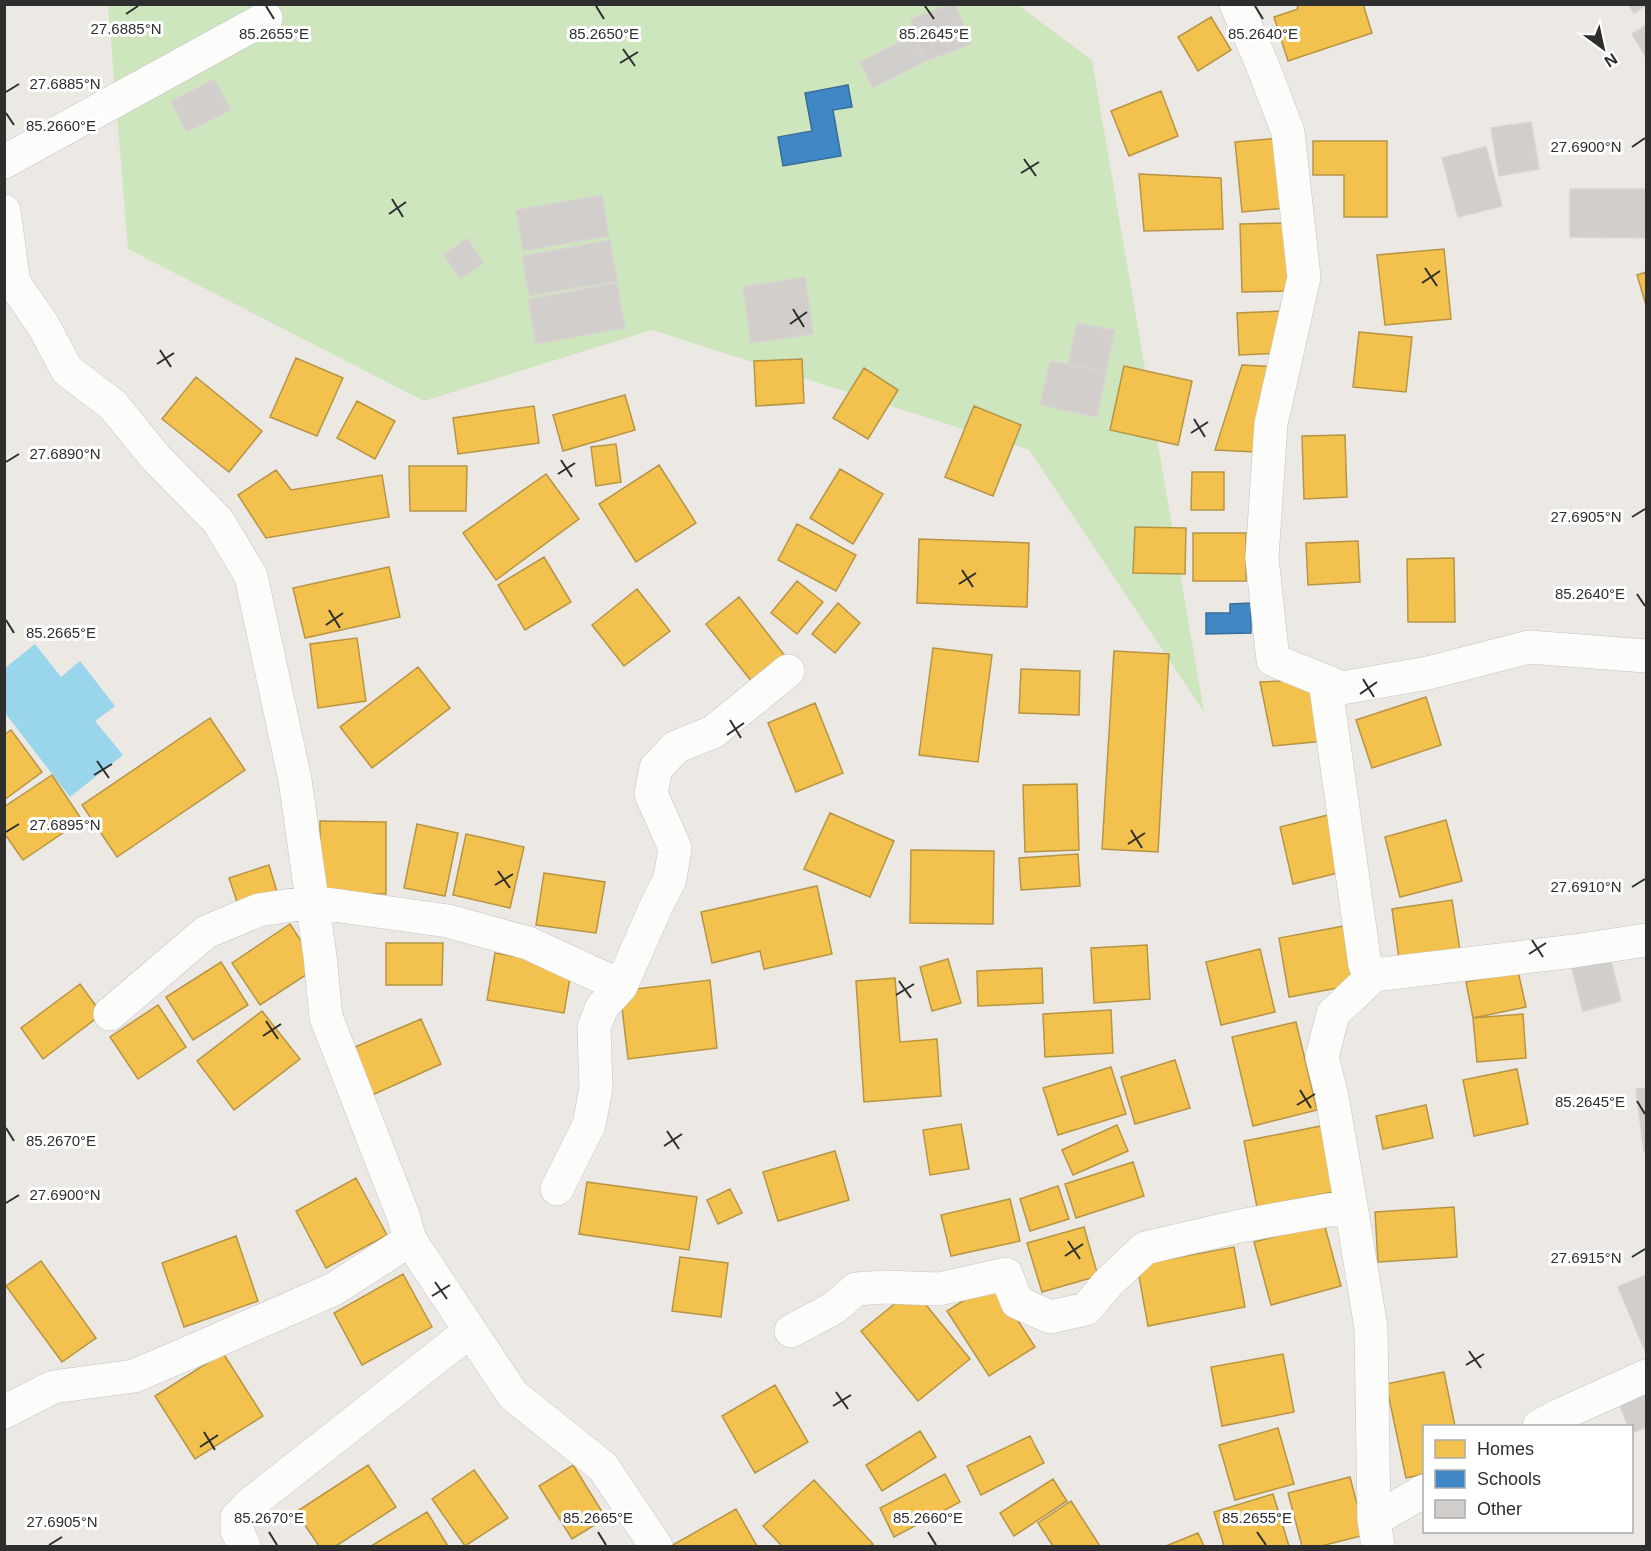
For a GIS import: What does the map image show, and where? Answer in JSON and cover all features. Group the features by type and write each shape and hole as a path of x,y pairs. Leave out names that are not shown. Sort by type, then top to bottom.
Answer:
{"street":[{"path":"1236,4 1288,132 1304,277 1271,424 1262,558 1273,660 1342,688 1428,673 1529,648 1647,656"},
{"path":"4,162 266,18"},
{"path":"4,211 14,283 43,325 67,370 113,405 156,458 218,521 251,576 295,780 320,956 326,1017 404,1218 410,1240 513,1395 603,1467 656,1546"},
{"path":"557,1189 589,1125 596,1088 594,1028 602,1007 621,986 670,879 675,848 651,794 656,768 676,747 713,732 788,671"},
{"path":"1325,681 1365,965 1374,975"},
{"path":"110,1014 206,932 259,910 312,902 448,921 528,943 621,986"},
{"path":"1376,1533 1371,1328 1332,1097 1322,1058 1333,1014 1374,975 1647,940"},
{"path":"791,1332 834,1308 856,1289 885,1287 939,1289 1006,1275 1017,1302 1050,1317 1086,1309 1109,1282 1145,1248 1240,1226 1351,1206"},
{"path":"4,1412 53,1387 134,1376 334,1289 410,1240"},
{"path":"244,1546 237,1530 237,1518 249,1505 471,1331"},
{"path":"1541,1425 1562,1413 1647,1376"},
{"path":"1376,1533 1423,1493"}],"green space":[{"path":"108,5 1018,5 1092,60 1204,712 1029,450 652,330 424,401 128,249"}],"water":[{"path":"35,644 61,677 80,661 115,706 95,721 123,755 70,797 5,713 5,668"}],"building: Homes":[{"path":"1297,4 1363,4 1372,33 1288,61 1274,17 1298,9"},
{"path":"1211,17 1231,50 1198,71 1178,37"},
{"path":"1161,91 1178,136 1129,156 1111,111"},
{"path":"1280,138 1286,208 1242,212 1235,142"},
{"path":"1313,141 1387,141 1387,217 1344,217 1344,175 1313,175"},
{"path":"1139,174 1221,178 1223,229 1144,231"},
{"path":"1288,223 1290,291 1242,292 1240,224"},
{"path":"1444,249 1451,319 1385,325 1377,255"},
{"path":"1646,272 1646,305 1637,275"},
{"path":"1282,311 1283,353 1239,355 1237,313"},
{"path":"1359,332 1412,337 1406,392 1353,387"},
{"path":"296,358 343,378 317,436 270,417"},
{"path":"802,359 804,403 756,406 754,361"},
{"path":"1242,365 1282,367 1255,452 1215,450"},
{"path":"1124,366 1192,381 1178,445 1110,430"},
{"path":"864,368 898,390 868,439 833,418"},
{"path":"196,377 262,431 229,472 162,419"},
{"path":"625,395 635,430 563,451 553,415"},
{"path":"357,401 395,421 375,459 337,438"},
{"path":"534,406 539,443 458,454 453,418"},
{"path":"974,406 1021,425 993,496 945,477"},
{"path":"1345,435 1347,497 1304,499 1302,436"},
{"path":"616,444 621,482 596,486 591,447"},
{"path":"659,465 696,523 636,562 599,504"},
{"path":"409,466 467,466 466,511 410,511"},
{"path":"840,469 883,494 853,544 810,518"},
{"path":"276,470 291,490 382,475 389,517 266,538 238,495"},
{"path":"1192,472 1224,472 1224,510 1191,510"},
{"path":"546,474 579,519 496,580 463,533"},
{"path":"797,524 856,555 836,591 778,560"},
{"path":"1135,527 1186,528 1185,574 1133,573"},
{"path":"1193,533 1246,533 1246,581 1193,581"},
{"path":"919,539 1029,543 1027,607 917,603"},
{"path":"1358,541 1360,582 1308,585 1306,543"},
{"path":"544,557 571,602 525,630 498,585"},
{"path":"1454,558 1455,622 1408,622 1407,559"},
{"path":"389,567 400,617 305,638 293,588"},
{"path":"797,581 823,602 797,634 771,613"},
{"path":"637,589 670,631 624,666 592,625"},
{"path":"739,597 789,661 756,687 706,624"},
{"path":"838,603 860,623 835,653 812,634"},
{"path":"357,638 366,701 318,708 310,644"},
{"path":"933,648 992,655 978,762 919,755"},
{"path":"1114,651 1169,654 1158,852 1102,849"},
{"path":"418,667 450,708 372,768 340,727"},
{"path":"1021,669 1080,671 1079,715 1019,713"},
{"path":"1312,680 1325,741 1273,746 1260,682"},
{"path":"1426,697 1441,745 1372,768 1356,720"},
{"path":"815,703 843,773 796,792 768,723"},
{"path":"210,718 245,770 117,857 82,805"},
{"path":"11,730 42,772 4,800 4,735"},
{"path":"52,775 82,820 23,860 4,833 4,807"},
{"path":"1077,784 1079,850 1025,852 1023,785"},
{"path":"830,813 894,841 870,897 804,869"},
{"path":"1336,813 1350,870 1293,884 1280,827"},
{"path":"1446,820 1462,881 1400,897 1385,837"},
{"path":"320,821 386,822 386,894 320,893"},
{"path":"417,824 458,833 445,896 404,888"},
{"path":"466,834 524,847 510,908 453,895"},
{"path":"911,850 994,851 993,924 910,923"},
{"path":"1078,854 1080,886 1021,890 1019,858"},
{"path":"269,865 278,895 239,908 229,878"},
{"path":"544,873 605,882 596,933 536,925"},
{"path":"817,886 832,954 764,969 760,951 712,963 701,912"},
{"path":"1452,900 1460,950 1399,959 1392,909"},
{"path":"290,924 318,967 260,1005 232,963"},
{"path":"1344,926 1354,985 1289,997 1279,938"},
{"path":"386,943 443,943 442,985 386,985"},
{"path":"1147,945 1150,999 1094,1003 1091,948"},
{"path":"1260,949 1275,1012 1221,1025 1206,962"},
{"path":"495,953 572,966 564,1013 487,1000"},
{"path":"948,959 961,1003 932,1011 920,967"},
{"path":"221,962 248,1005 193,1040 166,997"},
{"path":"1042,968 1043,1003 978,1006 977,971"},
{"path":"1518,971 1526,1007 1473,1018 1466,982"},
{"path":"895,978 900,1042 937,1039 941,1096 864,1102 856,981"},
{"path":"710,980 717,1048 628,1059 620,991"},
{"path":"80,984 102,1014 43,1059 21,1028"},
{"path":"158,1005 186,1047 138,1079 110,1037"},
{"path":"1111,1010 1113,1053 1045,1057 1043,1014"},
{"path":"262,1011 300,1059 234,1110 197,1061"},
{"path":"1523,1014 1526,1058 1477,1062 1473,1018"},
{"path":"421,1019 441,1064 368,1097 348,1050"},
{"path":"1296,1022 1317,1110 1253,1126 1232,1037"},
{"path":"1175,1060 1190,1108 1135,1124 1121,1077"},
{"path":"1111,1067 1126,1114 1058,1135 1043,1088"},
{"path":"1517,1069 1528,1124 1474,1136 1463,1080"},
{"path":"1426,1105 1433,1138 1383,1149 1376,1116"},
{"path":"961,1124 969,1169 930,1175 923,1130"},
{"path":"1117,1125 1128,1151 1073,1175 1062,1150"},
{"path":"1321,1126 1333,1192 1257,1207 1244,1141"},
{"path":"835,1151 849,1200 778,1221 763,1172"},
{"path":"1133,1162 1144,1196 1076,1218 1065,1184"},
{"path":"356,1178 387,1235 326,1268 296,1211"},
{"path":"587,1182 697,1197 689,1250 579,1234"},
{"path":"1058,1186 1069,1219 1030,1231 1020,1199"},
{"path":"730,1189 742,1213 718,1224 707,1200"},
{"path":"1010,1199 1020,1241 951,1256 941,1215"},
{"path":"1454,1207 1457,1257 1378,1262 1375,1212"},
{"path":"1324,1223 1341,1286 1271,1305 1254,1242"},
{"path":"1084,1227 1098,1276 1042,1292 1027,1243"},
{"path":"236,1236 258,1301 184,1327 162,1263"},
{"path":"1234,1247 1245,1307 1148,1326 1137,1265"},
{"path":"680,1257 728,1263 721,1317 672,1311"},
{"path":"41,1261 96,1338 62,1362 6,1286"},
{"path":"403,1274 432,1327 362,1365 334,1313"},
{"path":"993,1282 1035,1347 989,1376 947,1311"},
{"path":"913,1289 970,1359 918,1401 861,1331"},
{"path":"223,1353 263,1416 195,1459 155,1396"},
{"path":"1283,1354 1294,1412 1222,1426 1211,1367"},
{"path":"1444,1372 1455,1425 1423,1425 1423,1474 1406,1478 1386,1384"},
{"path":"775,1385 808,1442 755,1473 722,1416"},
{"path":"1278,1428 1294,1484 1235,1500 1219,1445"},
{"path":"920,1431 936,1457 882,1491 866,1465"},
{"path":"1030,1436 1044,1463 981,1495 967,1466"},
{"path":"368,1465 396,1507 336,1546 319,1546 296,1512"},
{"path":"573,1465 606,1518 572,1539 539,1486"},
{"path":"474,1470 508,1518 465,1546 432,1499"},
{"path":"945,1474 960,1502 894,1537 880,1508"},
{"path":"1350,1477 1365,1535 1321,1546 1302,1546 1288,1493"},
{"path":"1053,1479 1067,1501 1014,1536 1000,1513"},
{"path":"814,1480 873,1544 870,1546 782,1546 763,1526"},
{"path":"1273,1494 1289,1546 1224,1546 1214,1512"},
{"path":"1071,1501 1100,1546 1053,1546 1038,1523"},
{"path":"736,1509 757,1546 671,1546"},
{"path":"427,1512 448,1546 371,1546"},
{"path":"1198,1533 1204,1546 1166,1546"}],"building: Schools":[{"path":"848,85 852,107 833,110 841,156 783,166 778,137 812,131 805,93"},
{"path":"1251,603 1251,633 1206,634 1206,613 1230,613 1230,604"}],"building: Other":[{"path":"955,4 971,44 926,61 913,35 911,19"},
{"path":"1628,4 1646,4 1646,5 1634,13"},
{"path":"1646,25 1646,57 1632,34"},
{"path":"913,35 926,61 873,88 860,62"},
{"path":"214,79 231,110 187,132 171,101"},
{"path":"1531,122 1539,169 1499,176 1491,128"},
{"path":"1486,147 1502,206 1458,217 1442,158"},
{"path":"1570,189 1646,189 1646,238 1570,237"},
{"path":"602,195 609,236 523,251 516,210"},
{"path":"467,238 484,263 460,279 444,255"},
{"path":"610,240 617,281 529,296 522,256"},
{"path":"805,277 813,334 751,343 743,287"},
{"path":"617,283 625,328 536,344 528,299"},
{"path":"1077,323 1115,330 1106,372 1068,364"},
{"path":"1050,361 1106,372 1097,417 1040,405"},
{"path":"1609,954 1621,1001 1583,1011 1571,965"},
{"path":"1646,1088 1646,1151 1644,1152 1636,1089"},
{"path":"1646,1275 1646,1353 1618,1287"},
{"path":"1646,1383 1646,1427 1633,1433 1633,1425 1628,1425 1616,1396"}]}
